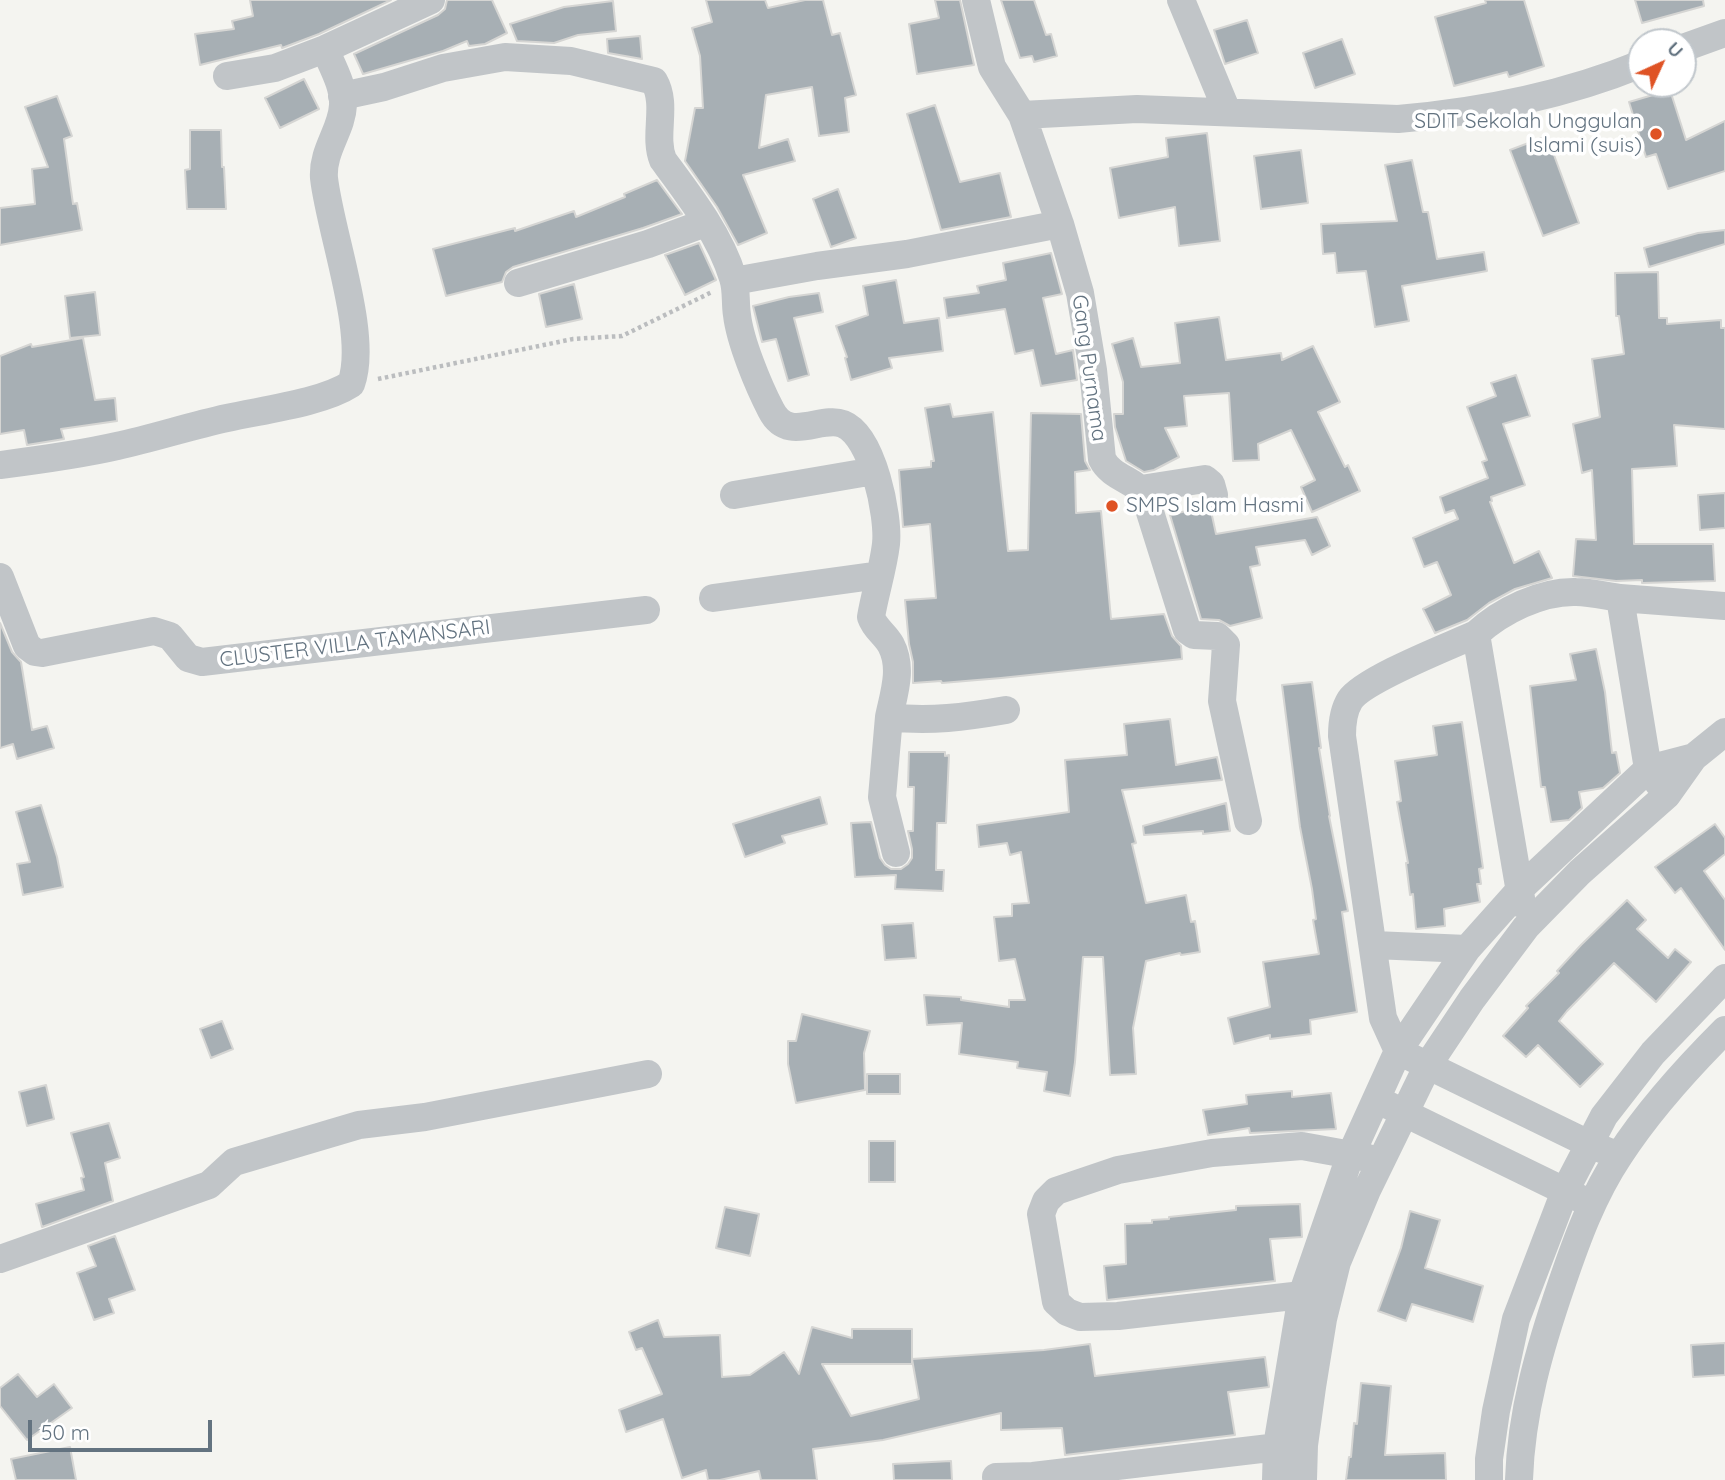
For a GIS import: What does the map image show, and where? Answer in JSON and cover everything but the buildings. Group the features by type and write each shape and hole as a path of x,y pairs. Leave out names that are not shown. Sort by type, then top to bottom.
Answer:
{"street":[{"path":"227,76 275,68 325,49 431,0"},
{"name":"Gang Purnama","path":"976,0 994,73 1022,115 1060,223 1080,293 1093,370 1102,459 1117,476 1141,489"},
{"path":"1181,0 1227,111"},
{"path":"1697,43 1725,33"},
{"path":"0,465 52,459 118,446 309,399 335,392 351,384 356,361 352,316 324,176 328,146 343,109 342,96 325,49"},
{"path":"342,96 384,87 443,68 505,57 571,61 654,81 660,115 658,141 663,160 705,223 734,281 737,317 763,394 773,414 785,424 800,428 838,423 846,426 864,447 874,471 882,498 887,532 871,617 890,643 898,675 889,717 882,797 896,853"},
{"path":"1022,115 1137,109 1398,119 1521,100 1627,70"},
{"path":"518,283 648,244 705,223"},
{"path":"734,281 907,254 1060,223"},
{"path":"734,495 874,471"},
{"path":"1214,495 1211,484 1205,479 1141,489 1151,513 1187,631 1194,635 1217,636 1224,642 1226,650 1222,701 1248,821"},
{"path":"713,598 880,575"},
{"name":"CLUSTER VILLA TAMANSARI","path":"0,578 27,646 35,652 84,646 154,631 170,636 188,658 202,662 646,610"},
{"path":"1619,1156 1398,1051 1383,1018 1342,737 1344,712 1359,690 1406,665 1476,635 1489,622 1504,613 1537,600 1578,592 1725,606"},
{"path":"1620,598 1648,769 1667,795"},
{"path":"1476,635 1526,927"},
{"path":"889,717 923,721 943,720 1006,710"},
{"path":"1276,1480 1291,1445 1337,1262 1380,1161 1429,1065 1472,999 1526,927 1580,872 1667,795 1694,757 1725,732"},
{"path":"1303,1480 1291,1445 1302,1295 1352,1153 1398,1051 1466,949 1520,890 1648,769 1694,757"},
{"path":"1374,945 1466,949"},
{"path":"1489,1480 1489,1459 1496,1411 1516,1319 1565,1191 1604,1116 1653,1053 1725,978"},
{"path":"1518,1480 1520,1447 1541,1345 1591,1204 1619,1156 1651,1113 1725,1030"},
{"path":"0,1259 209,1185 234,1162 246,1157 279,1150 359,1125 425,1117 648,1074"},
{"path":"1376,1099 1591,1204"},
{"path":"1302,1295 1118,1316 1080,1317 1067,1312 1056,1302 1041,1214 1046,1201 1056,1191 1118,1170 1212,1153 1302,1146 1352,1153 1380,1161"},
{"path":"996,1477 1033,1476 1291,1445"}],"path":[{"path":"351,384 573,339 621,336 734,281"}],"place":[{"name":"SDIT Sekolah Unggulan Islami (suis)","path":"1656,134"},
{"name":"SMPS Islam Hasmi","path":"1112,506"}]}
